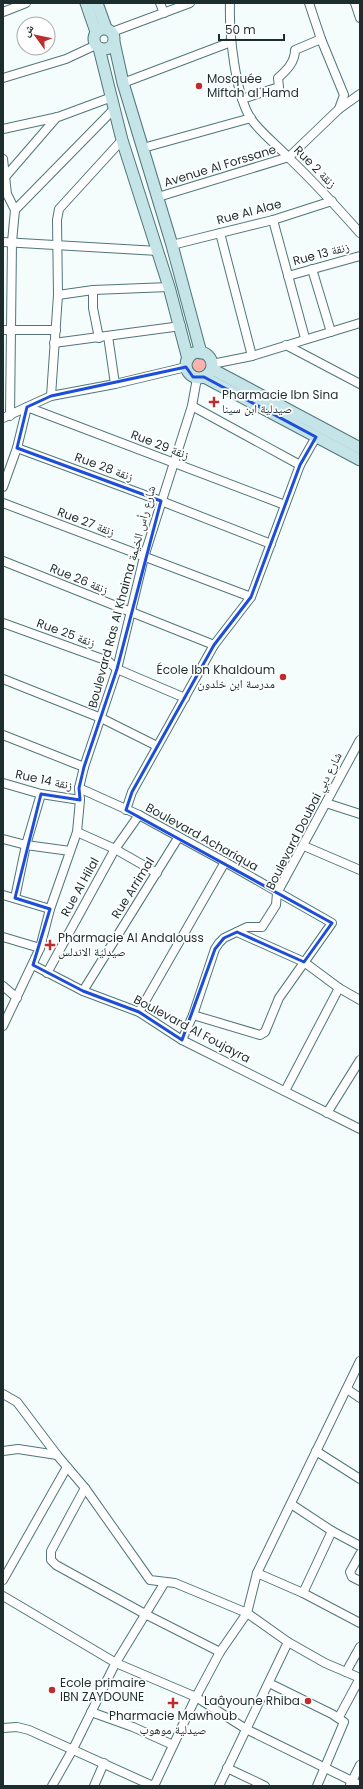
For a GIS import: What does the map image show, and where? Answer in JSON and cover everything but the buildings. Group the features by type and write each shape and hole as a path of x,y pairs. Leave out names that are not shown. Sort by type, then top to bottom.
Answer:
{"main road":[{"path":"86,3 107,34 106,49 98,47"},
{"path":"97,3 158,197 201,353"},
{"path":"107,34 94,39 98,47 112,97 122,140 181,326 190,375 206,372 360,448"},
{"path":"187,363 194,354 201,353 207,356 206,372"},
{"path":"206,372 316,437 360,460"}],"street":[{"path":"3,12 26,3"},
{"path":"160,3 164,13"},
{"path":"107,34 190,3"},
{"name":"Rue 2 زنقة","path":"230,3 231,42 242,99 251,118 267,138 289,157 332,201 360,234"},
{"path":"309,3 321,39 344,95 339,109"},
{"path":"355,3 360,18"},
{"path":"242,99 279,87 278,78 295,57 295,50 321,39"},
{"path":"123,83 231,42"},
{"path":"3,78 66,59 98,47"},
{"name":"Avenue Al Forssane","path":"158,197 289,157 339,109 360,94"},
{"path":"3,130 58,116 112,97"},
{"path":"115,108 15,210 7,242 7,417 51,396 115,384 187,363"},
{"path":"6,176 58,116"},
{"path":"143,148 251,118"},
{"path":"51,396 58,295 57,220 59,209 122,140"},
{"path":"3,159 7,194 15,210"},
{"name":"Rue Al Alae","path":"172,245 273,220 332,201"},
{"path":"273,220 305,338"},
{"path":"220,233 252,356"},
{"path":"7,242 158,251"},
{"name":"Rue 13 زنقة","path":"288,276 312,269 359,259"},
{"path":"312,269 331,332"},
{"path":"58,295 92,290 169,287"},
{"path":"92,290 93,308 103,337 115,384"},
{"path":"206,372 305,338 331,332 360,322"},
{"path":"54,343 181,326"},
{"path":"7,331 56,330"},
{"path":"286,345 360,384"},
{"name":"Boulevard Ras Al Khaima شارع رأس الخيمة","path":"3,1025 40,948 50,909 77,832 80,800 79,788 84,767 117,669 144,557 172,462 206,372"},
{"path":"192,406 300,465"},
{"path":"3,484 17,448 27,407"},
{"name":"Rue 29 زنقة","path":"27,407 285,505"},
{"path":"126,810 132,792 214,645 251,597 300,465 316,437"},
{"name":"Rue 28 زنقة","path":"17,448 161,501 271,544"},
{"name":"Rue 27 زنقة","path":"3,504 251,597"},
{"name":"Rue 26 زنقة","path":"3,561 214,645"},
{"name":"Rue 25 زنقة","path":"3,623 108,661 117,669 185,698"},
{"path":"3,679 101,718 158,746"},
{"path":"3,735 84,767"},
{"name":"Boulevard Doubai شارع دبي","path":"182,1040 193,1015 215,950 224,938 247,927 262,927 276,905 277,893 304,846 360,740"},
{"name":"Rue 14 زنقة","path":"3,783 41,794 80,800"},
{"name":"Boulevard Achariqua","path":"79,788 139,816 225,862 332,923 304,962"},
{"path":"15,898 26,845 41,794"},
{"path":"326,803 360,814"},
{"name":"Rue Al Hilal","path":"47,973 115,848 139,816"},
{"path":"77,832 115,848 157,873"},
{"name":"Rue Arrimal","path":"83,991 178,838"},
{"path":"3,840 26,845 70,851"},
{"path":"304,846 360,870"},
{"path":"139,1012 225,862"},
{"path":"3,895 50,909"},
{"path":"237,932 304,962 339,988 360,1000"},
{"path":"3,937 40,948"},
{"path":"193,1015 260,1035 265,1032 279,998 304,962"},
{"name":"Boulevard Al Foujayra","path":"33,965 83,991 139,1012 182,1040 360,1129"},
{"path":"3,986 17,998"},
{"path":"284,1091 339,988"},
{"path":"328,1113 359,1064"},
{"path":"3,1728 17,1727 29,1730 154,1786 196,1698 220,1652 247,1613 257,1573 360,1361"},
{"path":"347,1389 360,1398"},
{"path":"3,1394 17,1402 57,1455 85,1488 150,1580 175,1583 247,1613 288,1642 360,1678 339,1717"},
{"path":"3,1451 18,1449 57,1455"},
{"path":"316,1451 360,1479"},
{"path":"3,1580 67,1467"},
{"path":"85,1488 51,1551 51,1560 56,1565 145,1614 220,1652"},
{"path":"290,1504 332,1531 360,1546"},
{"path":"303,1593 332,1531"},
{"path":"360,1554 350,1572 352,1577 360,1581"},
{"path":"257,1573 303,1593 360,1623"},
{"path":"52,1786 73,1749 116,1663 165,1582"},
{"path":"3,1596 116,1663 196,1698 246,1729 325,1768 351,1784 360,1785"},
{"path":"218,1786 288,1642"},
{"path":"346,1672 360,1648"},
{"path":"269,1683 339,1717 344,1722 317,1786"},
{"path":"91,1712 133,1727 173,1745"},
{"path":"94,1786 104,1764"},
{"path":"351,1784 360,1765"},
{"path":"227,1768 265,1786"}],"highlighted area":[{"path":"186,367 193,377 204,377 316,437 300,465 251,597 214,645 132,792 126,810 332,923 304,962 237,932 224,938 215,949 182,1040 139,1012 83,991 33,965 50,909 15,898 41,794 80,800 79,788 84,767 117,669 161,501 17,448 27,407 51,396"}],"shaded area":[{"path":"195,356 203,356 208,361 206,372 203,374 195,374 190,369 190,361"}],"place":[{"name":"Mosquée Miftah al Hamd","path":"199,86"},
{"name":"Pharmacie Ibn Sina صيدلية ابن سينا","path":"214,402"},
{"name":"École Ibn Khaldoum مدرسة ابن خلدون","path":"283,677"},
{"name":"Pharmacie Al Andalouss صيدلية الاندلس","path":"50,945"},
{"name":"Ecole primaire IBN ZAYDOUNE","path":"52,1690"},
{"name":"Laâyoune Rhiba","path":"308,1701"},
{"name":"Pharmacie Mawhoub صيدلية موهوب","path":"173,1703"}]}
